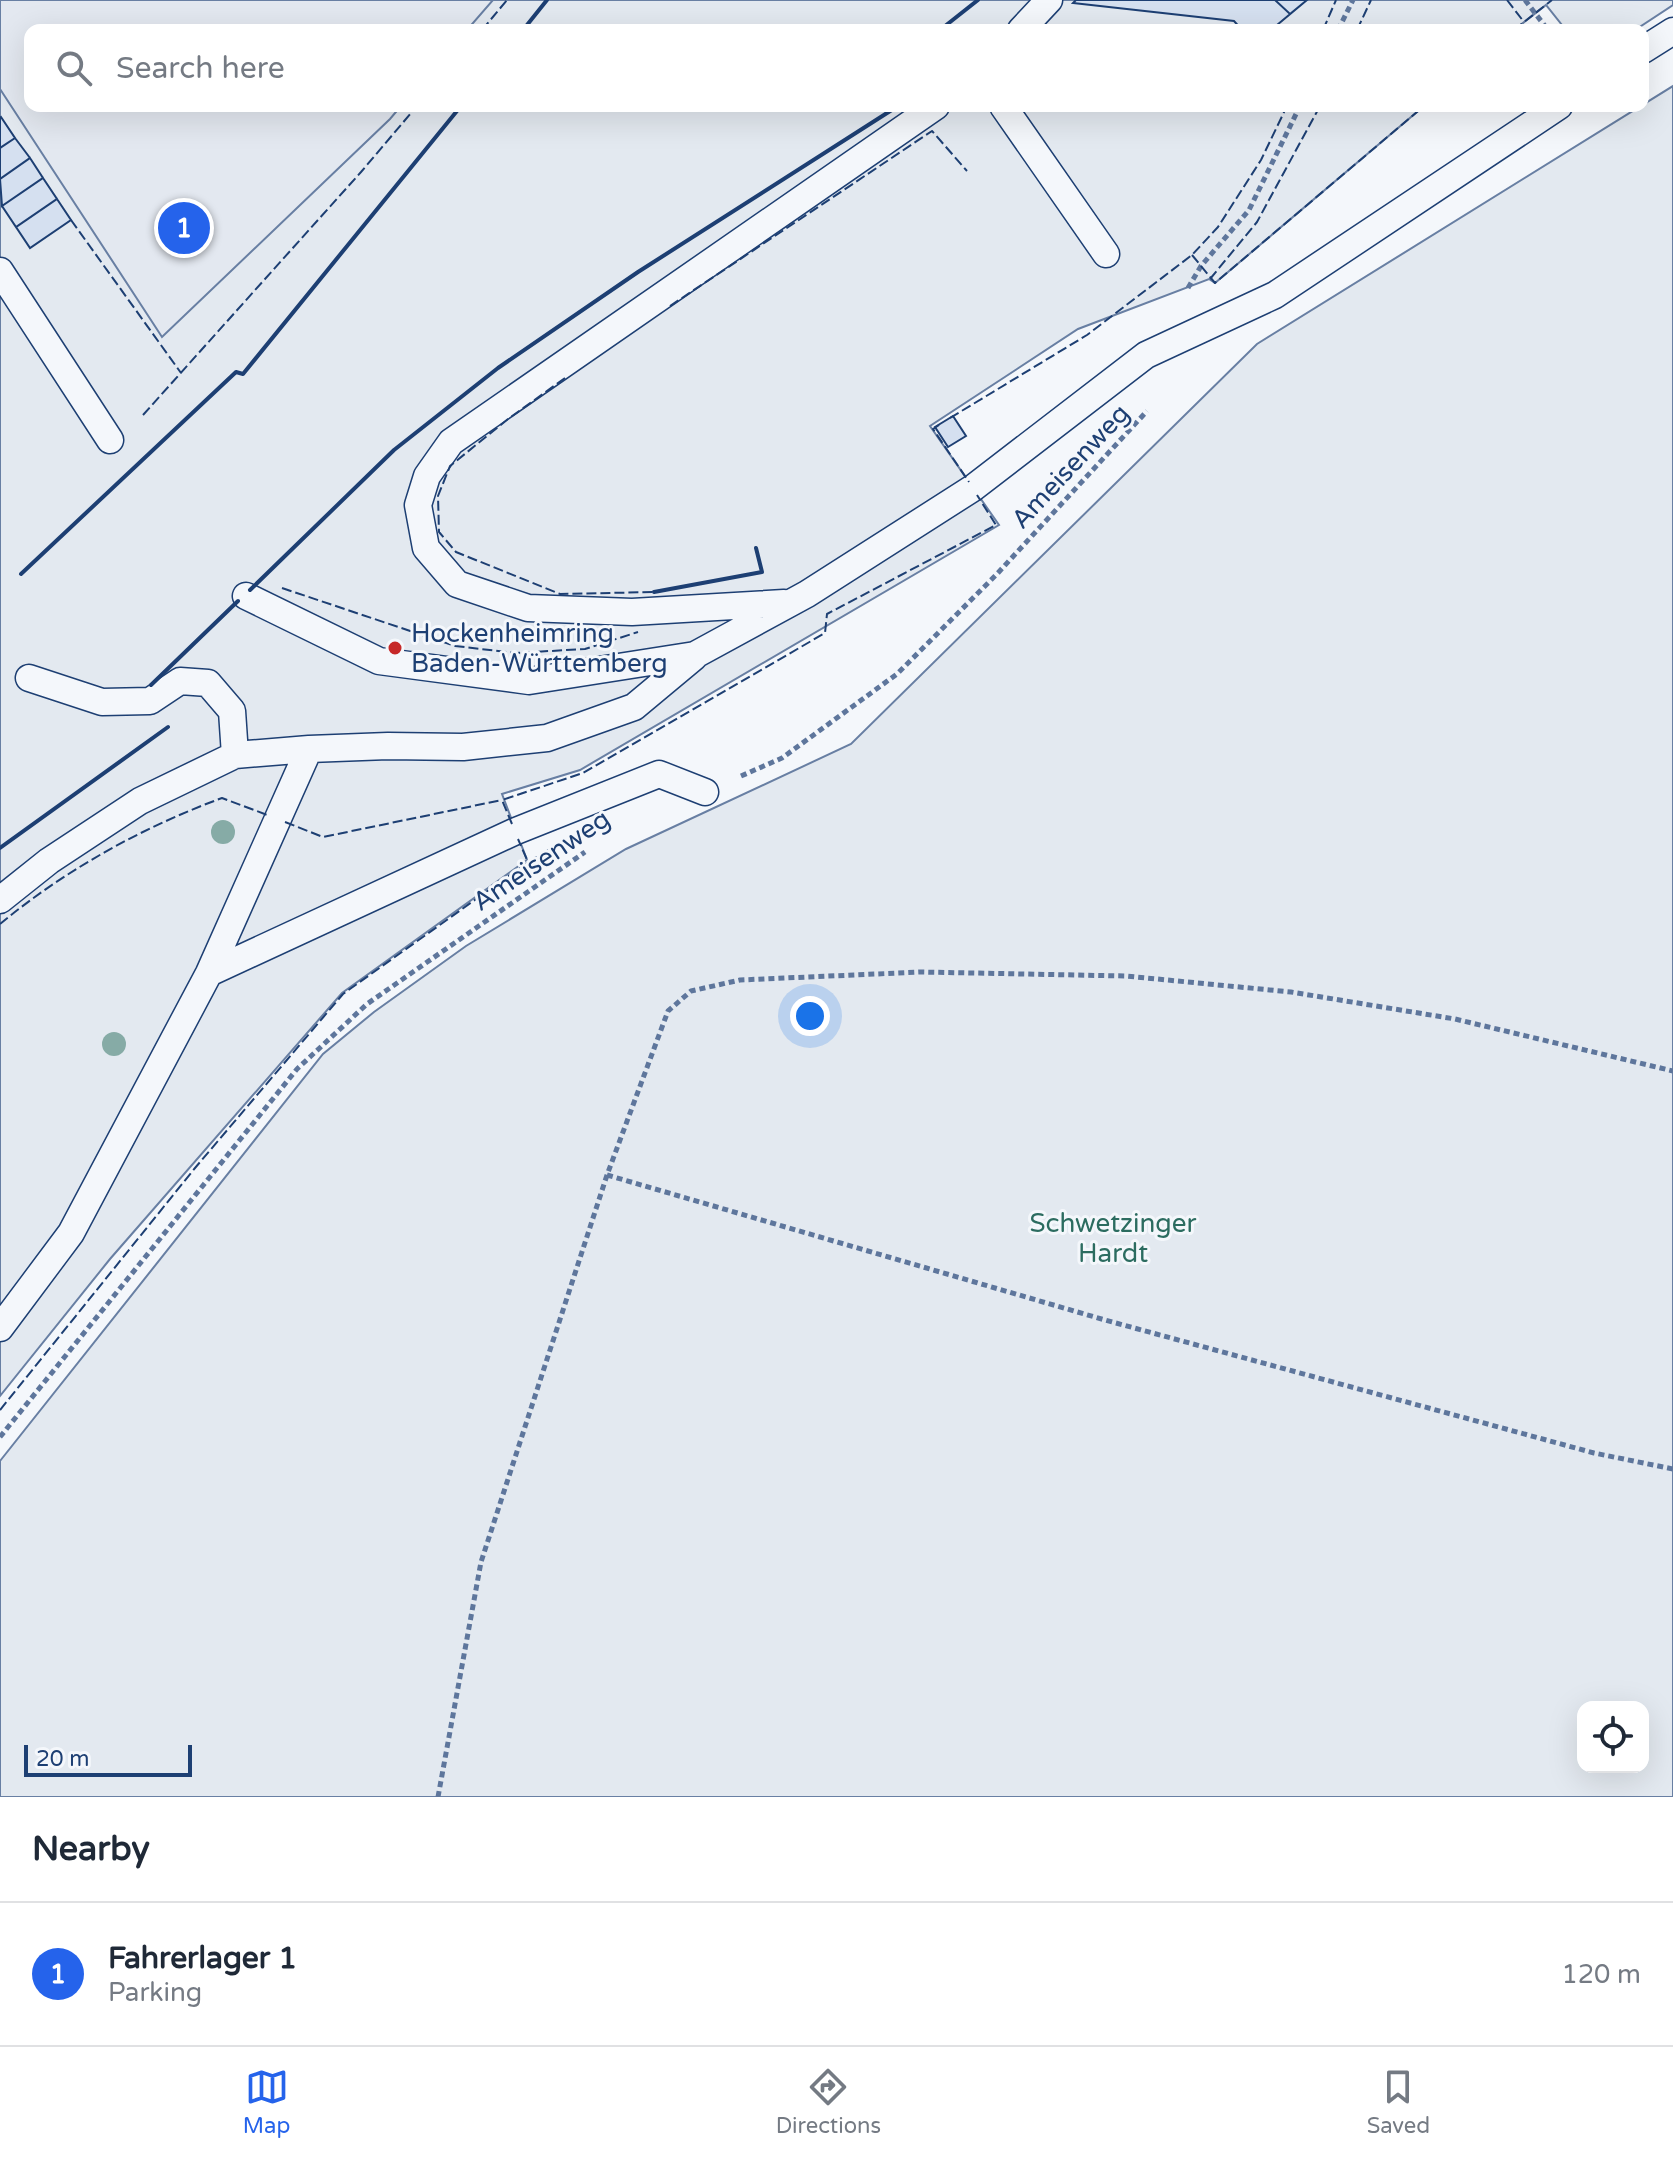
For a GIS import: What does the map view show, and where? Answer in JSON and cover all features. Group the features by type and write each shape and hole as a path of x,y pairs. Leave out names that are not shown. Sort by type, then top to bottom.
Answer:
{"lane":[{"path":"1027,24 1049,0"},
{"path":"1649,46 1673,31"},
{"path":"792,603 632,612 528,608 457,584 426,548 418,505 427,476 451,442 927,112"},
{"path":"1007,112 1106,254"},
{"path":"0,900 49,861 140,801 235,755 388,746 463,747 547,738 634,707 695,655 792,603 973,488 1146,355 1275,295 1550,112"},
{"path":"0,271 110,440"},
{"path":"246,596 379,661 529,681 695,655"},
{"path":"29,678 102,702 150,701 180,681 208,683 232,711 235,755"},
{"path":"0,1328 71,1233 209,973 309,749"},
{"path":"209,973 516,831 659,774 705,792"}],"path":[{"path":"1341,24 1353,0"},
{"path":"1525,0 1543,24"},
{"path":"1185,292 1201,266 1249,210 1297,112"},
{"name":"Ameisenweg","path":"705,792 782,758 897,674 996,575 1157,401"},
{"name":"Ameisenweg","path":"0,1437 297,1069 367,1004 592,847"},
{"path":"438,1797 481,1562 607,1175 668,1011 691,991 740,980 921,972 1126,976 1291,992 1455,1019 1673,1071"},
{"path":"607,1175 1135,1329 1594,1453 1673,1469"}],"green space":[{"name":"Hockenheimring Baden-Württemberg","path":"0,0 1673,0 1673,5 1644,24 1561,24 1546,5 1522,24 24,24 24,112 1417,112 1215,283 1209,279 1078,329 930,426 999,525 580,770 502,794 527,860 342,993 110,1259 0,1396"},
{"name":"Schwetzinger Hardt","path":"1673,86 1673,1797 0,1797 0,1461 323,1054 374,1012 466,946 626,849 851,744 1257,344 1631,112 1649,112 1649,101"}],"shaded area":[{"path":"0,0 493,0 472,24 24,24 24,112 396,112 162,337 0,89"}],"building":[{"path":"1076,0 1307,0 1278,24 1237,24 1234,21 1073,3"},
{"path":"1275,0 1307,0 1290,14"},
{"path":"0,118 15,138 0,148"},
{"path":"15,138 30,158 0,179 0,148"},
{"path":"30,158 43,178 2,206 0,179"},
{"path":"43,178 57,199 16,227 2,206"},
{"path":"57,199 71,220 30,248 16,227"},
{"path":"953,416 966,436 948,447 935,427"}],"fence":[{"path":"487,24 507,0"},
{"path":"1326,24 1336,0"},
{"path":"1360,24 1371,0"},
{"path":"1507,0 1524,22"},
{"path":"1522,24 1552,0"},
{"path":"143,415 412,112"},
{"path":"950,418 1087,335 1192,255 1218,227 1261,160 1284,112"},
{"path":"1210,279 1257,222 1317,112"},
{"path":"1192,255 1215,283 1417,112"},
{"path":"670,306 932,131 967,171"},
{"path":"71,220 181,373"},
{"path":"565,378 450,466 438,496 439,532 456,552 560,594 654,592"},
{"path":"939,425 933,429 969,482"},
{"path":"512,824 502,800 583,773 825,633 827,614 996,525 977,495"},
{"path":"282,588 455,646 515,653 585,649 638,632"},
{"path":"0,924 78,868 134,836 192,810 222,798 270,816"},
{"path":"285,822 323,837 502,800"},
{"path":"528,862 602,819"},
{"path":"0,1410 195,1168 343,994 528,862 518,839"}],"wall":[{"path":"528,24 547,0"},
{"path":"948,24 978,0"},
{"path":"21,574 236,372 243,374 456,112"},
{"path":"250,590 394,450 498,368 638,272 889,112"},
{"path":"654,592 762,572 756,548"},
{"path":"151,685 238,601"},
{"path":"0,848 168,727"}],"place":[{"name":"Fahrerlager 1","path":"184,228"},
{"name":"Hockenheimring Baden-Württemberg","path":"395,648"}]}
